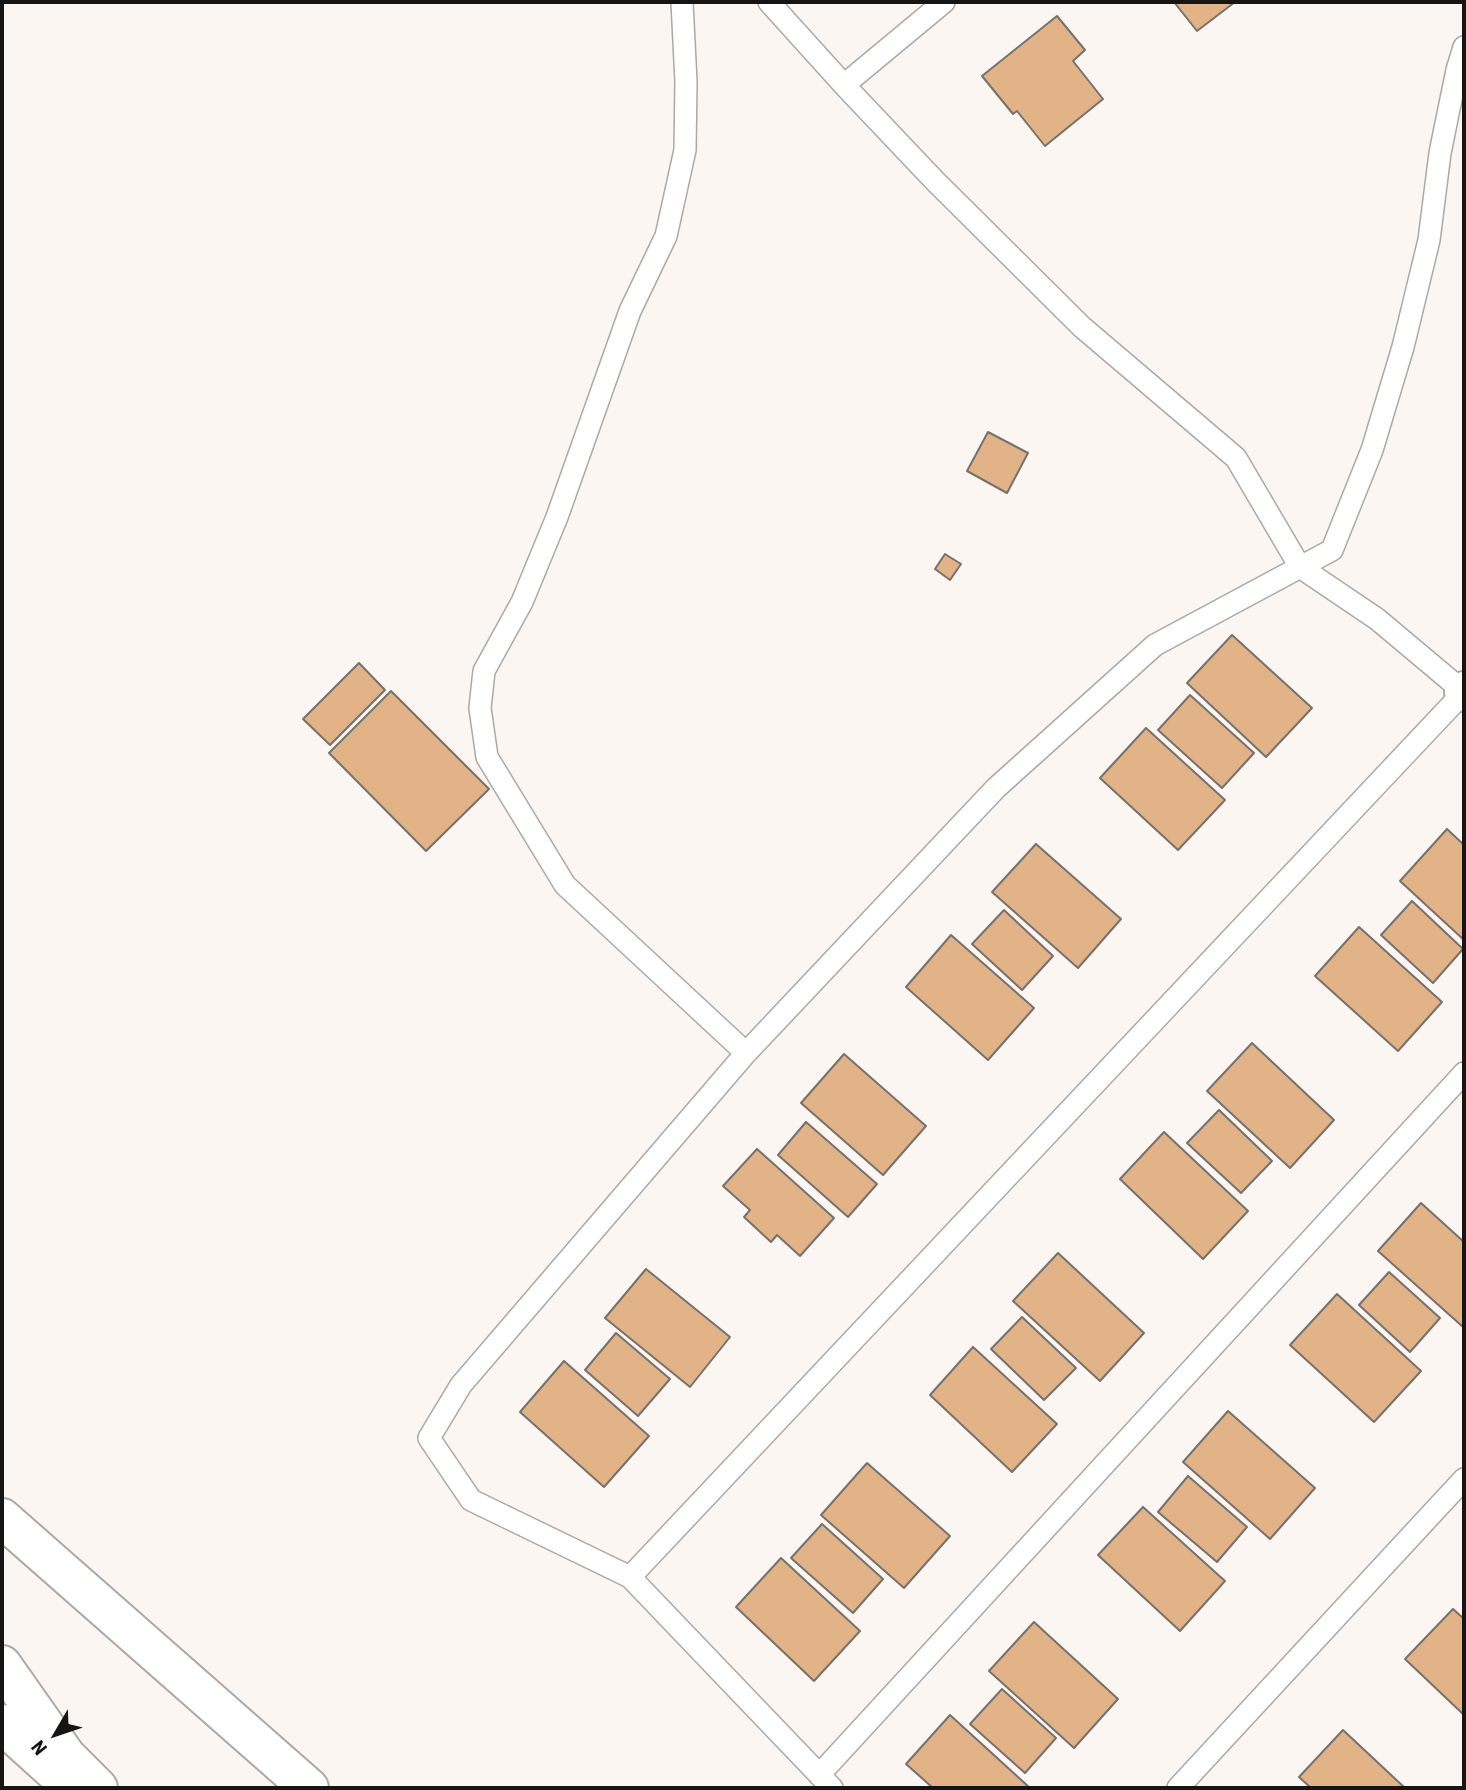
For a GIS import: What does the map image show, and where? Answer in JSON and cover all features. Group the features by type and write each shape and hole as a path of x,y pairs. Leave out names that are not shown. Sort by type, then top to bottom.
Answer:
{"street":[{"path":"2,1518 309,1788"},
{"path":"2,1665 70,1772 111,1788"},
{"path":"2,1724 70,1772 98,1788"}],"lane":[{"path":"682,2 686,82 685,150 666,236 629,312 557,517 522,602 484,671 480,708 487,757 565,885 747,1053"},
{"path":"629,1577 1464,692 1377,619 1300,566 1236,458 1082,327 935,181 769,2"},
{"path":"845,85 944,2"},
{"path":"1464,47 1440,153 1429,240 1402,347 1372,450 1332,550 1154,645 996,788 747,1053 461,1385 429,1438 471,1500 629,1577 826,1782 1464,1073"},
{"path":"1178,1788 1464,1479"}],"building":[{"path":"1174,2 1235,2 1197,31"},
{"path":"1057,16 1085,50 1073,61 1103,99 1045,146 1017,111 1013,114 982,76"},
{"path":"988,432 1028,453 1007,493 967,471"},
{"path":"945,554 961,564 950,580 935,569"},
{"path":"1232,635 1312,708 1266,757 1187,683"},
{"path":"359,663 385,690 330,745 303,719"},
{"path":"391,691 489,789 426,851 329,753"},
{"path":"1190,695 1254,753 1222,788 1158,730"},
{"path":"1146,728 1225,800 1178,850 1100,778"},
{"path":"1447,829 1464,845 1464,940 1400,881"},
{"path":"1036,844 1121,919 1078,968 992,892"},
{"path":"1412,901 1463,949 1433,983 1381,935"},
{"path":"1004,910 1053,956 1022,990 972,944"},
{"path":"1359,927 1442,1002 1398,1051 1315,976"},
{"path":"951,935 1034,1008 988,1060 906,987"},
{"path":"1252,1043 1334,1120 1290,1168 1207,1091"},
{"path":"844,1054 926,1126 883,1175 801,1103"},
{"path":"1219,1110 1272,1161 1241,1193 1187,1143"},
{"path":"806,1122 877,1184 848,1217 778,1155"},
{"path":"1164,1132 1248,1211 1203,1259 1120,1179"},
{"path":"757,1149 834,1218 800,1256 777,1235 771,1242 744,1217 750,1210 723,1186"},
{"path":"1421,1203 1464,1242 1463,1327 1378,1251"},
{"path":"1058,1253 1144,1333 1100,1381 1013,1301"},
{"path":"646,1269 730,1337 690,1387 605,1318"},
{"path":"1389,1272 1440,1318 1410,1352 1359,1305"},
{"path":"1337,1294 1421,1371 1374,1422 1290,1345"},
{"path":"1022,1317 1076,1368 1044,1400 991,1349"},
{"path":"616,1333 670,1379 638,1416 585,1370"},
{"path":"973,1347 1057,1424 1012,1472 930,1395"},
{"path":"564,1361 649,1436 604,1487 520,1412"},
{"path":"1228,1411 1315,1488 1270,1539 1183,1462"},
{"path":"867,1463 950,1536 904,1588 821,1515"},
{"path":"1188,1476 1247,1527 1217,1562 1158,1512"},
{"path":"1143,1507 1225,1581 1180,1631 1098,1555"},
{"path":"822,1524 883,1579 853,1613 791,1558"},
{"path":"781,1558 860,1631 814,1681 736,1607"},
{"path":"1453,1609 1464,1619 1464,1715 1405,1659"},
{"path":"1034,1622 1118,1699 1074,1748 989,1671"},
{"path":"1002,1689 1056,1738 1025,1773 970,1724"},
{"path":"950,1715 1030,1788 933,1788 906,1764"},
{"path":"1343,1730 1405,1788 1311,1788 1299,1777"}]}
